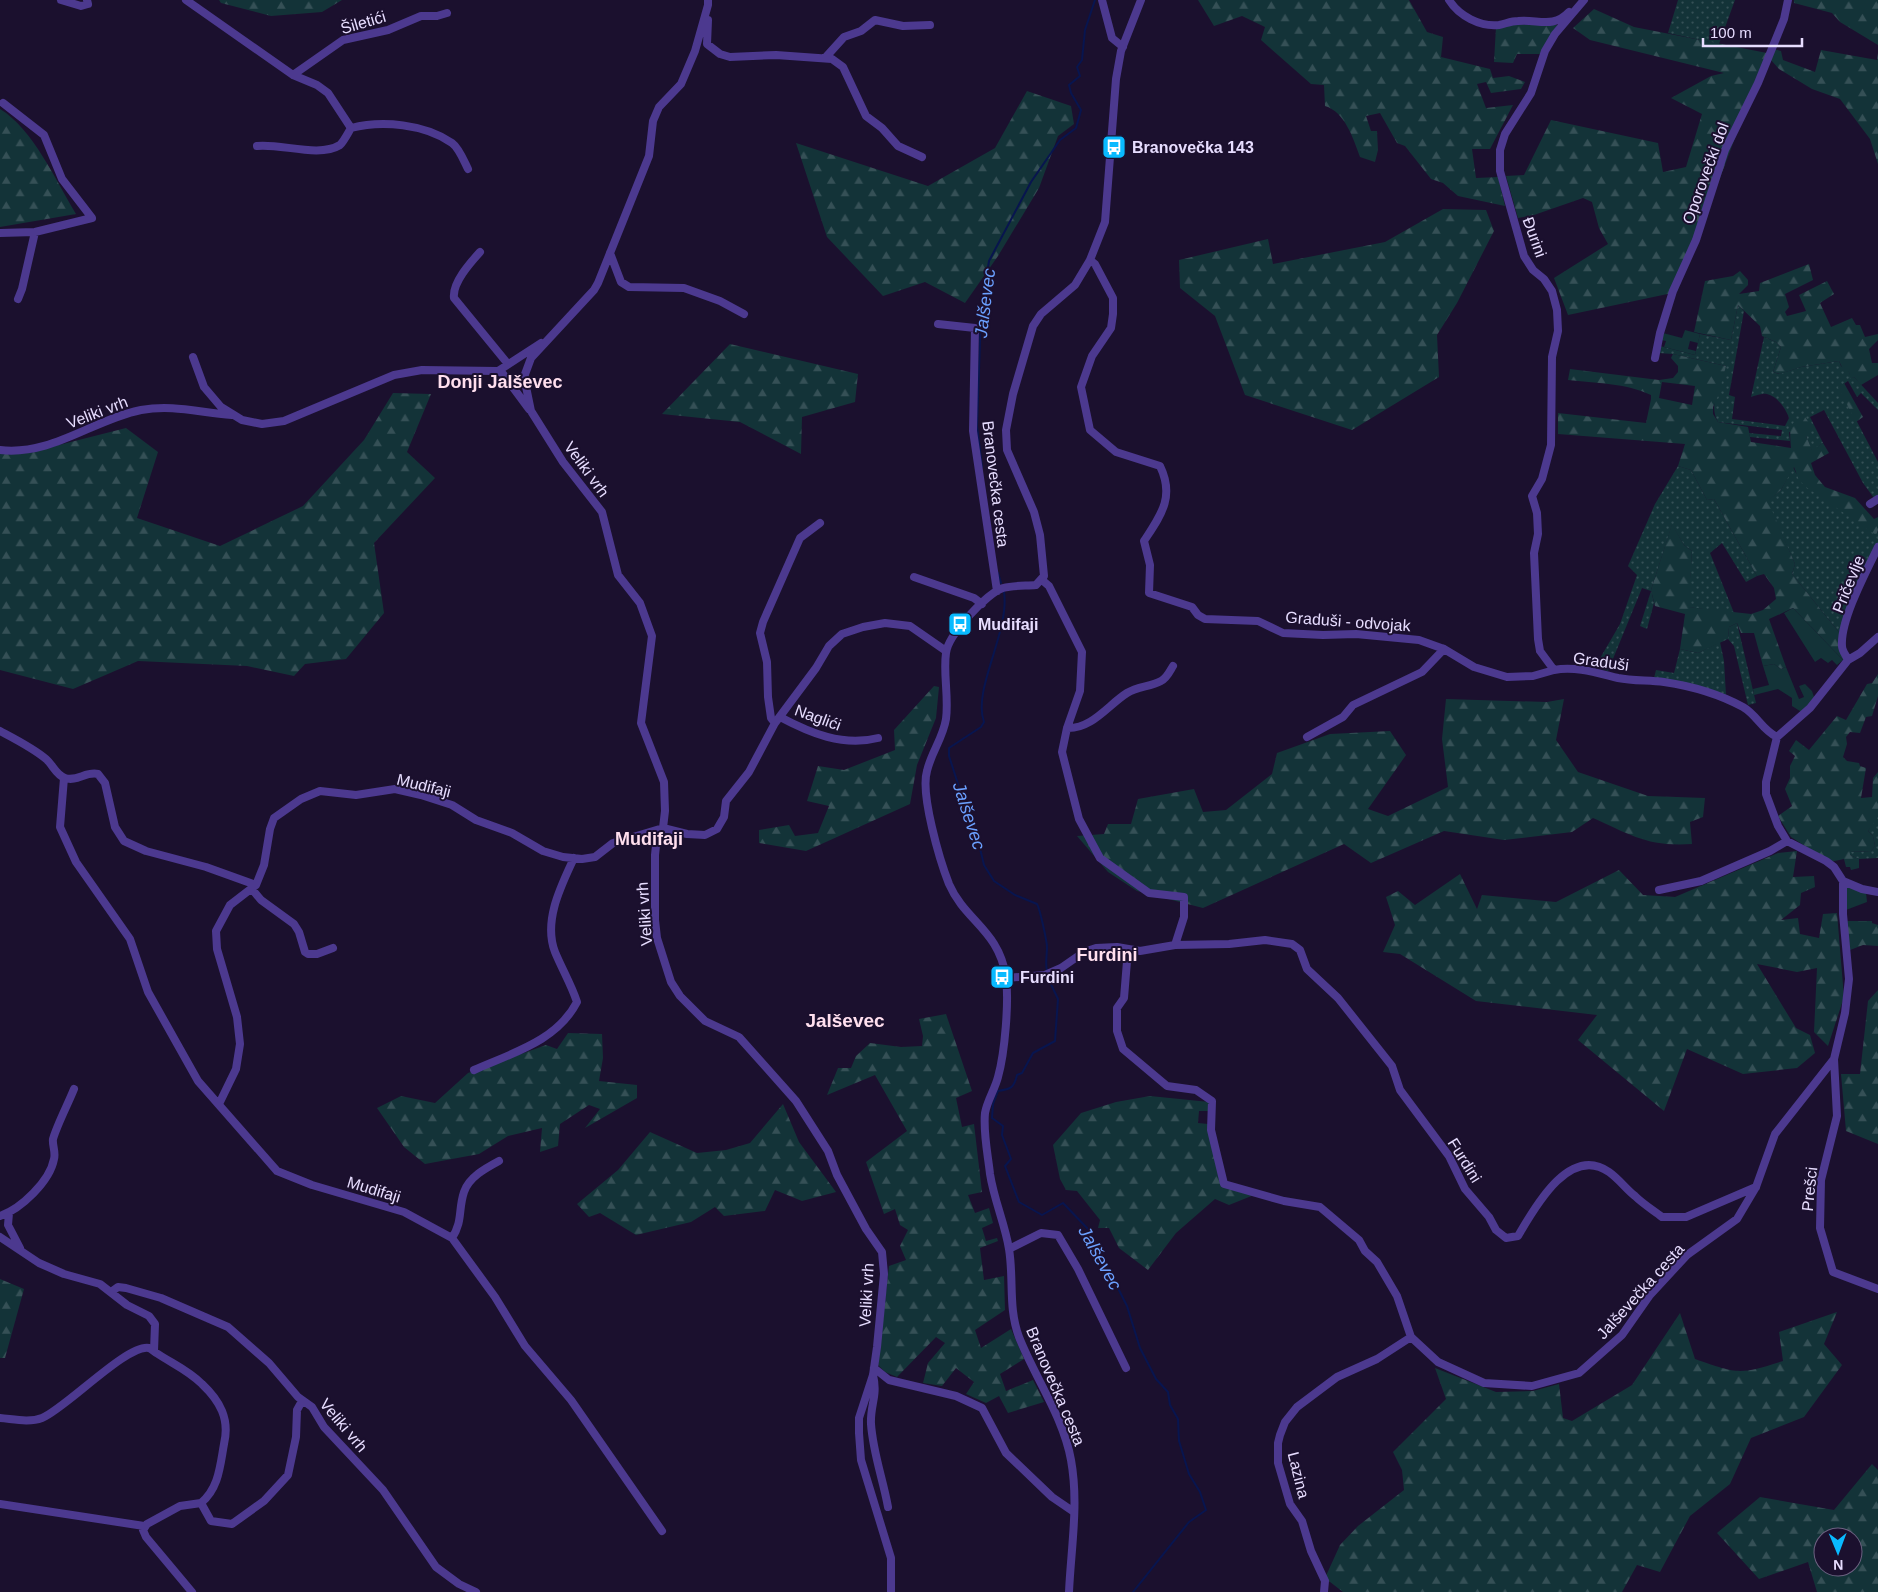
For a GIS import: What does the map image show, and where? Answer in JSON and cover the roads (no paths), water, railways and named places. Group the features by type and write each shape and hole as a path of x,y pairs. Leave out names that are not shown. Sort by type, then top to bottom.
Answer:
{"street":[{"path":"62,0 81,6 88,4 87,0"},
{"path":"186,0 293,75 317,85 328,93 351,128"},
{"path":"1102,0 1112,38 1123,47"},
{"name":"Branovečka cesta","path":"1042,580 1044,576 1044,559 1040,534 1034,512 1007,450 1006,430 1015,386 1033,326 1041,314 1075,285 1090,260 1105,222 1116,79 1123,47 1141,0"},
{"path":"1449,0 1465,17 1478,22 1497,25 1518,21 1554,22 1567,14 1578,0"},
{"name":"Đurini","path":"1532,496 1542,479 1551,445 1552,357 1558,332 1557,310 1552,291 1544,279 1533,270 1524,256 1500,171 1500,150 1505,134 1531,93 1555,34 1584,0"},
{"name":"Oporovečki dol","path":"1655,358 1660,333 1673,291 1696,240 1721,160 1758,83 1784,19 1788,0"},
{"path":"708,3 707,44 720,54 730,57 776,55 832,59 842,67 866,116 882,128 898,146 922,157"},
{"name":"Veliki vrh","path":"531,412 525,384 526,368 531,358 594,290 649,156 653,121 659,107 681,84 695,51 708,3"},
{"name":"Šiletići","path":"293,75 343,40 388,30 421,16 437,16 447,13"},
{"path":"825,58 844,37 861,30 875,20 904,26 930,25"},
{"path":"0,233 36,232 92,218 62,178 44,134 3,104"},
{"path":"257,146 299,150 325,149 340,144 351,128 382,124 426,131 453,143 468,169"},
{"path":"18,299 36,232"},
{"path":"480,252 465,268 453,292 454,298 508,364"},
{"path":"610,253 621,282 629,287 684,288 720,301 744,314"},
{"name":"Graduši - odvojak","path":"1090,260 1095,264 1113,298 1111,328 1092,356 1082,386 1090,430 1116,452 1160,466 1166,478 1164,511 1144,541 1150,565 1148,593 1192,607 1205,619 1258,620 1283,633 1323,636 1356,634 1419,640 1444,649 1474,668 1507,677 1533,676 1554,670"},
{"name":"Branovečka cesta","path":"938,324 975,328 973,431 1001,589 982,604 951,637 946,651 946,718 939,746 927,769 924,786 927,806 950,885 967,911 986,930 998,949 1006,978 1005,1025 1000,1072 985,1118 993,1190 1009,1249 1012,1311 1019,1337 1058,1422 1070,1456 1076,1489 1072,1525 1074,1544 1069,1592"},
{"name":"Veliki vrh","path":"193,357 204,386 221,407 242,420 262,424 284,421 394,375 422,370 498,371 552,336"},
{"name":"Veliki vrh","path":"498,371 507,378 564,462 602,512 618,575 640,603 647,618 652,636 640,723 664,782 665,811 663,828 657,836 655,855 655,920 656,938 671,982 680,996 706,1020 738,1038 796,1101 828,1150 842,1184 866,1229 882,1252 884,1274 874,1371 859,1418 859,1446 861,1460 891,1558 891,1592"},
{"name":"Veliki vrh","path":"0,450 20,452 49,445 87,431 121,415 143,410 188,408 235,416"},
{"name":"Graduši","path":"1532,496 1537,513 1538,534 1534,553 1538,639 1540,651 1554,670 1590,671 1618,678 1689,686 1717,695 1742,707 1753,715 1766,732 1777,737"},
{"path":"1870,504 1878,499"},
{"path":"778,720 771,718 767,662 760,633 763,622 800,538 820,523"},
{"name":"Pričevlje","path":"1848,660 1843,650 1842,642 1852,602 1878,547"},
{"path":"914,577 974,598 982,604"},
{"path":"1001,589 1036,585 1042,580 1049,586 1082,652 1080,691 1067,728 1062,752 1079,819 1100,858 1149,893 1184,897 1184,916 1174,945"},
{"path":"663,828 687,834 705,835 717,830 724,817 726,800 749,772 778,720 816,668 829,646 842,634 863,627 885,623 910,626 946,651"},
{"path":"1878,637 1860,653 1848,660 1810,708 1777,737 1766,782 1766,794 1778,826 1787,840 1826,861 1834,867 1843,881 1862,889 1878,892"},
{"path":"1307,737 1343,718 1354,705 1422,672 1444,649"},
{"path":"1067,728 1077,728 1092,720 1126,693 1139,687 1160,682 1173,666"},
{"name":"Naglići","path":"778,720 836,740 849,742 878,738"},
{"path":"0,731 48,760 55,771 64,778 74,779 90,772 98,774 105,783 115,827 124,841 146,851 206,868 253,886 261,900 294,924 299,932 305,952 317,954 333,948"},
{"name":"Mudifaji","path":"64,778 60,827 76,862 130,939 148,992 198,1081 277,1171 312,1185 404,1212 452,1238"},
{"name":"Mudifaji","path":"253,886 264,865 274,818 301,799 320,791 356,795 395,789 422,795 452,805 476,820 512,833 543,850 563,858 595,857 613,843 663,828"},
{"path":"1659,890 1701,881 1770,851 1787,840"},
{"path":"474,1070 534,1044 572,1014 578,1002 554,950 552,926 555,904 574,858"},
{"name":"Jalševečka cesta","path":"1128,949 1124,998 1117,1008 1117,1031 1123,1048 1167,1086 1196,1090 1212,1100 1212,1130 1224,1184 1284,1201 1320,1207 1359,1240 1365,1252 1378,1262 1397,1296 1411,1337 1438,1362 1484,1383 1532,1386 1579,1372 1622,1335 1650,1295 1687,1256 1737,1219 1756,1188 1775,1134 1834,1059 1845,1013 1849,979 1843,914 1843,881"},
{"path":"219,1104 236,1069 240,1044 237,1017 217,949 216,931 230,905 253,886"},
{"name":"Furdini","path":"1006,978 1045,975 1060,968 1084,952 1096,948 1140,951 1174,945 1229,944 1265,940 1292,944 1300,950 1307,969 1338,998 1392,1066 1400,1090 1449,1156 1465,1189 1489,1217 1496,1230 1506,1238 1518,1236 1542,1195 1561,1177 1574,1169 1588,1166 1608,1171 1662,1217 1686,1217 1756,1188"},
{"name":"Prešci","path":"1834,1059 1837,1116 1821,1180 1820,1228 1833,1272 1878,1289"},
{"path":"0,1216 9,1213 47,1176 55,1158 53,1140 74,1089"},
{"path":"499,1161 482,1170 470,1182 464,1192 459,1227 452,1238 495,1297 525,1346 571,1400 662,1531"},
{"path":"9,1213 8,1225 20,1249"},
{"path":"1009,1249 1041,1233 1058,1236 1078,1269 1126,1368"},
{"path":"0,1237 38,1263 64,1274 92,1280 112,1292 127,1305 149,1316 156,1324 154,1351"},
{"name":"Veliki vrh","path":"112,1292 118,1288 126,1288 161,1298 223,1323 269,1363 302,1401 312,1407 324,1427 377,1482 436,1567 459,1584 476,1592"},
{"name":"Lazina","path":"1324,1592 1325,1581 1311,1551 1302,1520 1290,1504 1278,1463 1280,1435 1285,1422 1297,1407 1337,1377 1377,1359 1411,1337"},
{"path":"0,1418 40,1419 60,1407 121,1360 141,1349 149,1348 190,1372 212,1394 222,1408 226,1436 216,1484 201,1503 180,1506 144,1526 0,1504"},
{"path":"874,1371 889,1380 956,1396 982,1408 1006,1452 1052,1497 1074,1512"},
{"name":"Veliki vrh","path":"874,1371 876,1390 871,1426 877,1466 888,1507"},
{"path":"201,1503 211,1521 232,1524 264,1501 288,1474 296,1437 297,1410 302,1401"},
{"path":"144,1526 146,1537 192,1592"}],"waterway":[{"name":"Jalševec","path":"982,467 977,426 981,313 989,261 1031,182 1060,140 1076,128 1081,110 1071,93 1069,85 1080,76 1077,67 1082,60 1085,30 1095,0"},
{"name":"Jalševec","path":"998,573 1001,583"},
{"name":"Jalševec","path":"1004,592 1002,625 983,694 982,709 984,722 981,727 949,748 949,756 958,784 959,797 971,829 977,836 984,865 994,881 1015,895 1037,904 1047,944 1047,971"},
{"name":"Jalševec","path":"1048,978 1058,999 1055,1041 1033,1053 1022,1073 1017,1075 1015,1083 1009,1088 998,1091 993,1104 992,1118 1003,1126 1002,1135 1011,1159 1005,1166 1019,1202 1042,1215 1063,1203 1088,1229 1127,1306 1140,1348 1156,1379 1168,1392 1170,1405 1178,1419 1179,1441 1189,1474 1200,1492 1206,1510 1189,1522 1133,1592"}],"place":[{"name":"Branovečka 143","path":"1114,147"},
{"name":"Mudifaji","path":"960,624"},
{"name":"Furdini","path":"1002,977"}],"district":[{"name":"Donji Jalševec","path":"500,382"},
{"name":"Mudifaji","path":"649,839"},
{"name":"Furdini","path":"1107,955"},
{"name":"Jalševec","path":"845,1020"}]}
